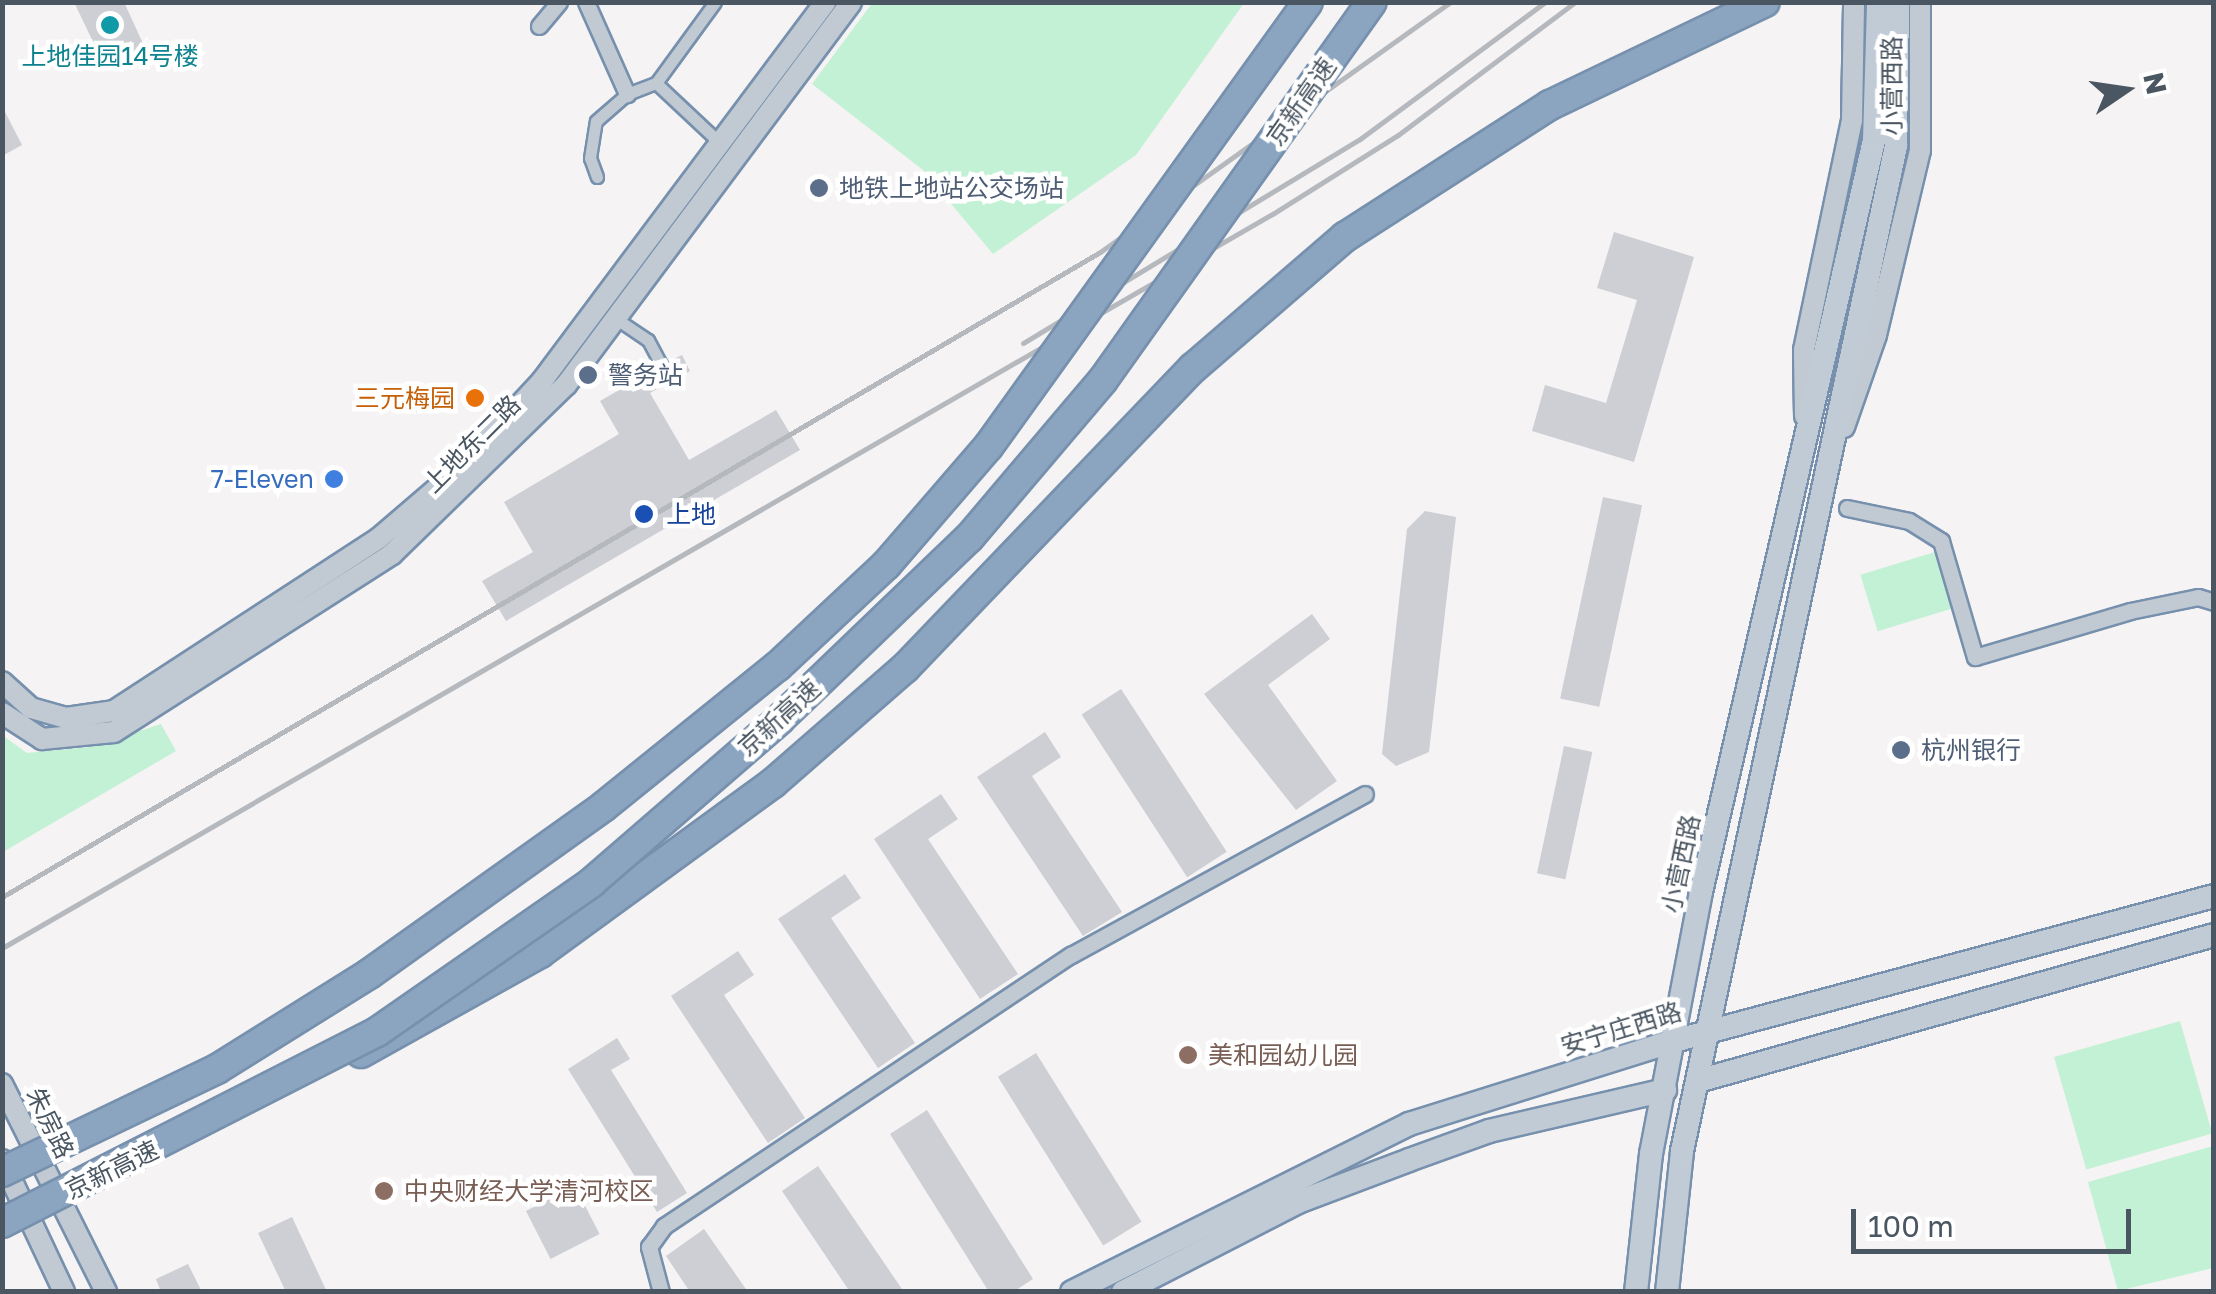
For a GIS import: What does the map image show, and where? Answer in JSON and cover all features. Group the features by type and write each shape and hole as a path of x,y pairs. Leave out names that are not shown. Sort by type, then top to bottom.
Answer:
{"highway":[{"name":"京新高速","path":"2,1172 217,1069 368,974 603,807 778,666 886,564 988,446 1308,2"},
{"name":"京新高速","path":"2,1223 237,1109 376,1032 591,882 780,719 969,538 1103,380 1372,2"},
{"path":"237,1109 430,1019 608,909 718,827 905,668 1193,368 1345,237 1550,105 1764,2"}],"main road":[{"name":"小营西路","path":"1636,1292 1665,1090 1701,892 1874,140 1878,2"},
{"name":"小营西路","path":"1667,1292 1682,1151 1834,457 1896,146 1898,2"},
{"name":"安宁庄西路","path":"1072,1292 1409,1124 1674,1041 2214,896"},
{"path":"1698,1081 2214,935"},
{"path":"1123,1292 1298,1202 1409,1160 1488,1131 1665,1090"}],"street":[{"path":"539,26 558,2"},
{"path":"586,2 627,94"},
{"path":"597,177 590,158 596,122 627,94 656,83 716,2"},
{"name":"上地东二路","path":"2,682 31,708 66,718 114,711 379,538 502,428 722,144 826,2"},
{"name":"上地东二路","path":"2,713 42,739 114,732 172,700 370,570 432,521 566,384 618,320 851,2"},
{"name":"小营西路","path":"1805,452 1804,350 1852,120 1854,2"},
{"name":"小营西路","path":"1834,457 1876,334 1920,150 1920,2"},
{"path":"656,83 722,144"},
{"path":"618,320 648,340 662,366"},
{"path":"1847,508 1909,521 1942,541 1975,657 2130,611 2198,596 2214,602"},
{"path":"661,1292 649,1247 664,1226 1071,956 1365,794"},
{"path":"1665,1090 1698,1081"},
{"name":"朱房路","path":"2,1084 106,1292"},
{"path":"2,1160 64,1292"}],"green space":[{"path":"873,2 1244,3 1136,155 993,254 923,170 812,84"},
{"path":"1935,552 1952,608 1878,631 1860,575"},
{"path":"161,724 176,751 3,852 2,735 27,753 91,747"},
{"path":"2180,1021 2212,1133 2086,1170 2054,1057"},
{"path":"2213,1146 2213,1268 2118,1291 2088,1182"}],"building":[{"name":"上地佳园14号楼","path":"74,2 124,2 145,48 104,65"},
{"path":"2,106 22,145 2,156"},
{"path":"1614,232 1694,257 1634,462 1532,431 1545,385 1606,403 1637,300 1597,288"},
{"path":"682,355 690,371 650,393 689,460 776,410 800,450 506,621 482,581 533,552 504,502 619,434 600,401 654,370 667,374 670,361"},
{"path":"1603,497 1642,505 1599,707 1560,698"},
{"path":"1425,511 1456,517 1429,752 1396,766 1382,754 1407,529"},
{"path":"1312,614 1330,639 1268,685 1337,781 1296,810 1204,694"},
{"path":"1121,689 1227,852 1187,877 1082,715"},
{"path":"1045,732 1061,757 1032,776 1122,912 1083,936 977,777"},
{"path":"1564,746 1592,752 1565,879 1537,873"},
{"path":"941,794 958,819 928,839 1018,974 980,999 874,839"},
{"path":"845,874 861,898 831,918 915,1043 878,1068 778,919"},
{"path":"738,951 754,975 724,995 805,1118 768,1143 671,996"},
{"path":"617,1038 630,1059 611,1070 687,1193 657,1212 568,1069"},
{"path":"1036,1053 1141,1222 1103,1246 998,1077"},
{"path":"927,1110 1033,1279 1013,1292 989,1292 890,1134"},
{"path":"818,1166 904,1292 850,1292 782,1191"},
{"path":"575,1186 600,1234 551,1259 526,1211"},
{"path":"292,1217 327,1292 286,1292 258,1233"},
{"path":"704,1229 748,1292 690,1292 666,1256"},
{"path":"188,1264 202,1292 161,1292 156,1279"}],"railway":[{"path":"2,897 1100,252 1451,2"},
{"path":"1023,343 1360,139 1545,2"},
{"path":"2,948 1274,213 1398,135 1575,2"}],"place":[{"name":"上地佳园14号楼","path":"110,25"},
{"name":"地铁上地站公交场站","path":"819,188"},
{"name":"警务站","path":"588,375"},
{"name":"三元梅园","path":"475,398"},
{"name":"7-Eleven","path":"334,479"},
{"name":"上地","path":"644,514"},
{"name":"杭州银行","path":"1901,750"},
{"name":"美和园幼儿园","path":"1188,1055"},
{"name":"中央财经大学清河校区","path":"384,1191"}]}
